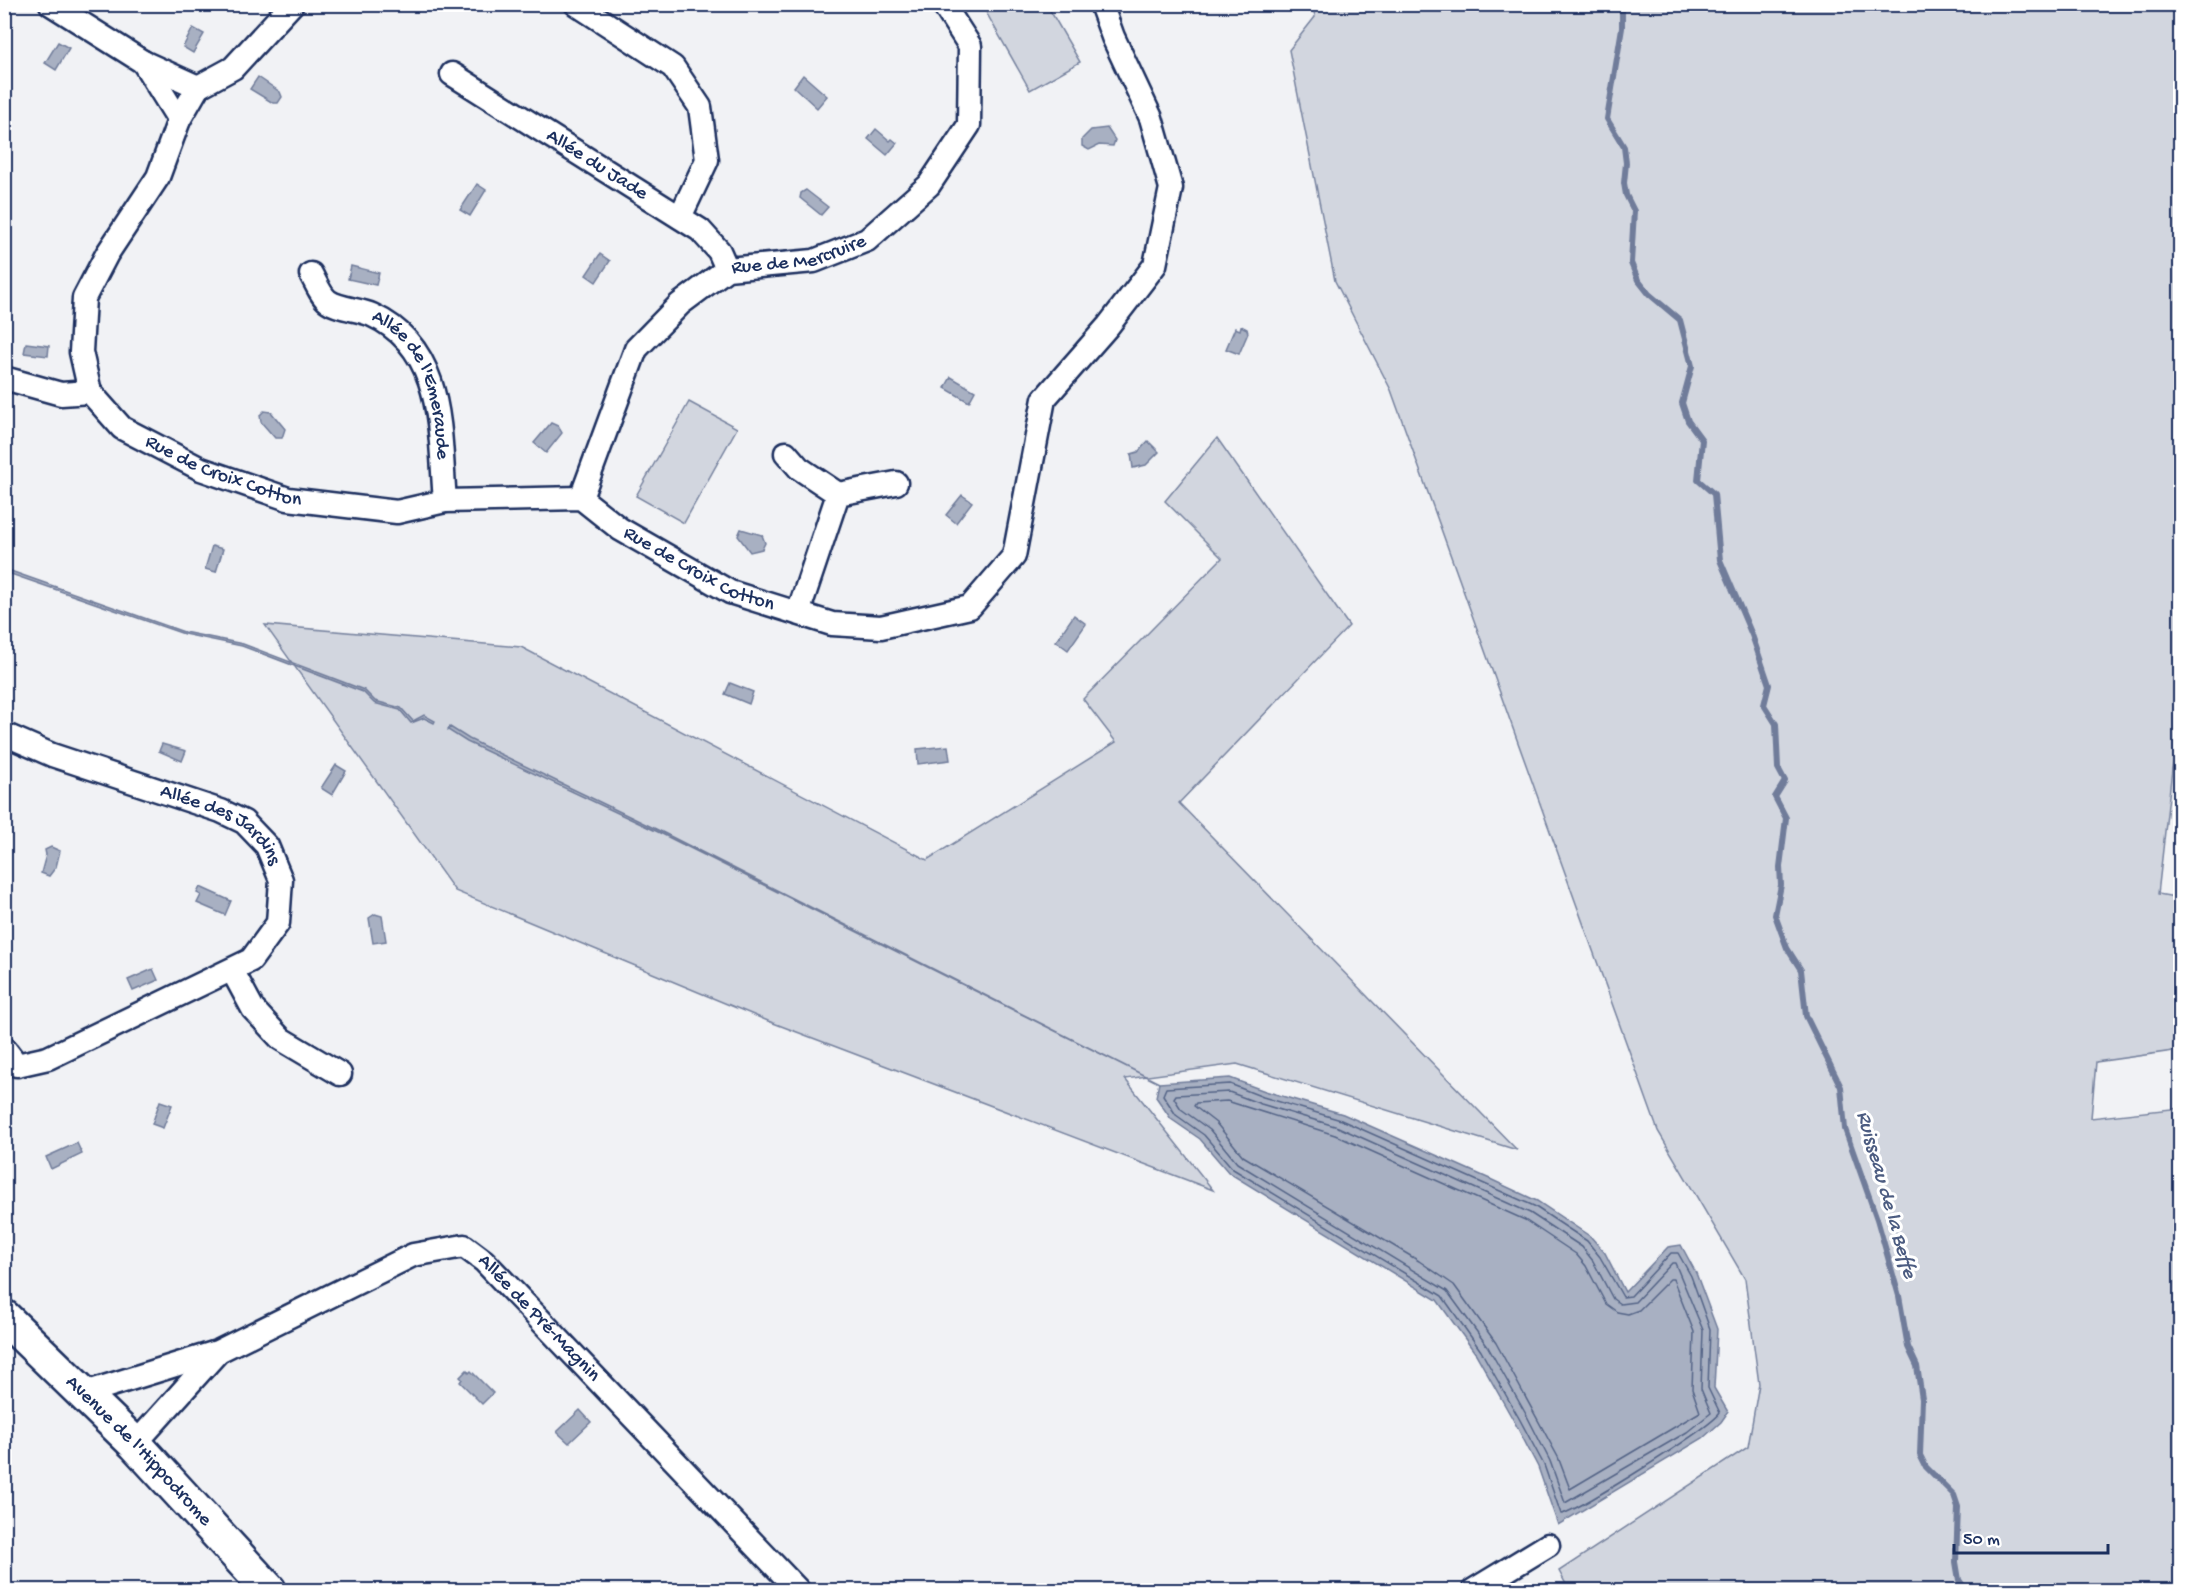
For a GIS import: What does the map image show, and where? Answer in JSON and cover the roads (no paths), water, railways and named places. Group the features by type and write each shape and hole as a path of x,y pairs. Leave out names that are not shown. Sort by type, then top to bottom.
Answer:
{"main road":[{"name":"Avenue de l'Hippodrome","path":"4,1317 85,1392 269,1590"}],"street":[{"path":"51,4 143,62 198,87 232,68 292,4"},
{"path":"576,4 673,67 700,107 707,160 680,217"},
{"name":"Rue de Mercruire","path":"581,498 609,415 636,349 680,304 727,269 814,261 867,240 929,185 969,125 970,45 944,4"},
{"name":"Rue de Croix Cotton","path":"198,87 179,120 158,177 107,254 84,298 81,352 90,392 122,428 201,469 288,499 397,512 445,501 581,498 620,529 730,592 832,624 881,627 970,607 1014,556 1044,399 1108,326 1155,265 1171,188 1151,118 1113,37 1101,4"},
{"path":"143,62 179,120"},
{"name":"Allée du Jade","path":"452,74 700,230 718,251 727,269"},
{"name":"Allée de l'Emeraude","path":"311,274 328,301 373,315 399,332 424,362 436,396 445,501"},
{"path":"4,378 62,394 90,392"},
{"path":"786,453 799,468 838,494 896,483"},
{"path":"798,614 838,494"},
{"name":"Allée des Jardins","path":"4,734 52,755 220,811 244,822 267,846 281,880 278,923 251,960 48,1058 17,1065 4,1048"},
{"path":"232,970 254,1009 281,1039 340,1074"},
{"name":"Allée de Pré-Magnin","path":"85,1392 217,1352 414,1255 464,1246 484,1262 798,1590"},
{"name":"Allée de Pré-Magnin","path":"135,1444 217,1352"},
{"path":"1474,1590 1548,1545"}],"water":[{"path":"193,28 204,34 193,53 183,47"},
{"path":"58,42 69,48 56,70 45,63"},
{"path":"803,75 827,96 817,108 794,87"},
{"path":"258,77 280,92 282,97 278,103 273,103 250,89"},
{"path":"1107,128 1115,140 1113,146 1099,145 1089,150 1082,146 1082,139 1091,130"},
{"path":"876,129 890,141 892,139 897,143 887,155 868,139"},
{"path":"477,184 486,190 470,216 460,210"},
{"path":"806,190 828,207 821,215 800,198 801,193"},
{"path":"600,254 610,261 596,282 586,275"},
{"path":"351,266 379,273 376,285 348,279"},
{"path":"1241,326 1247,329 1248,333 1239,354 1226,349 1235,328 1240,330"},
{"path":"26,343 49,346 48,356 24,353"},
{"path":"951,377 975,391 969,402 945,388"},
{"path":"264,411 271,412 285,429 282,438 275,438 261,422 260,415"},
{"path":"551,423 558,426 562,433 546,453 534,443"},
{"path":"1148,441 1159,452 1146,465 1133,468 1131,454 1138,452"},
{"path":"962,495 972,502 956,523 946,515"},
{"path":"741,529 762,535 765,543 762,549 750,552 738,536"},
{"path":"212,546 223,549 216,572 205,569"},
{"path":"5,569 184,632 243,644 364,690 375,701 401,708 413,721 424,715 435,721 434,723 424,718 411,723 400,710 374,703 363,692 242,646 184,634 5,572"},
{"path":"1074,615 1086,624 1068,650 1056,641"},
{"path":"730,683 753,692 749,704 725,694"},
{"path":"450,727 469,739 660,831 1159,1083 658,832 467,742 448,730"},
{"path":"162,744 186,751 182,761 159,751"},
{"path":"948,746 950,760 918,764 917,749"},
{"path":"336,765 346,771 332,795 321,788"},
{"path":"51,847 60,851 56,867 49,876 41,873 46,855 45,850"},
{"path":"200,887 231,901 225,915 197,903 201,895 197,893"},
{"path":"375,914 382,916 386,941 373,943 369,918"},
{"path":"153,969 158,980 133,991 128,980"},
{"path":"1230,1078 1343,1114 1490,1179 1537,1201 1591,1237 1605,1253 1625,1292 1668,1247 1681,1245 1696,1273 1717,1329 1714,1388 1728,1412 1721,1422 1703,1438 1558,1525 1538,1467 1515,1423 1476,1354 1437,1300 1229,1173 1200,1139 1171,1119 1156,1097 1159,1083"},
{"path":"160,1101 172,1105 163,1128 152,1124"},
{"path":"77,1143 82,1154 51,1169 46,1157"},
{"path":"467,1370 469,1373 471,1371 493,1393 482,1404 460,1382 462,1379 460,1377"},
{"path":"580,1410 591,1422 569,1443 557,1432"}],"waterway":[{"name":"Ruisseau de la Beffe","path":"1622,4 1622,28 1607,119 1624,147 1626,163 1624,183 1626,195 1634,211 1631,263 1638,280 1649,294 1680,320 1692,366 1682,403 1688,421 1702,440 1698,480 1714,494 1720,560 1752,635 1769,685 1764,705 1776,724 1778,768 1785,781 1775,797 1786,818 1780,867 1781,885 1775,915 1787,948 1801,970 1806,1016 1841,1087 1845,1129 1877,1219 1899,1296 1908,1347 1917,1366 1922,1399 1920,1455 1926,1467 1954,1495 1958,1507 1956,1562 1959,1580 1966,1590"}]}
